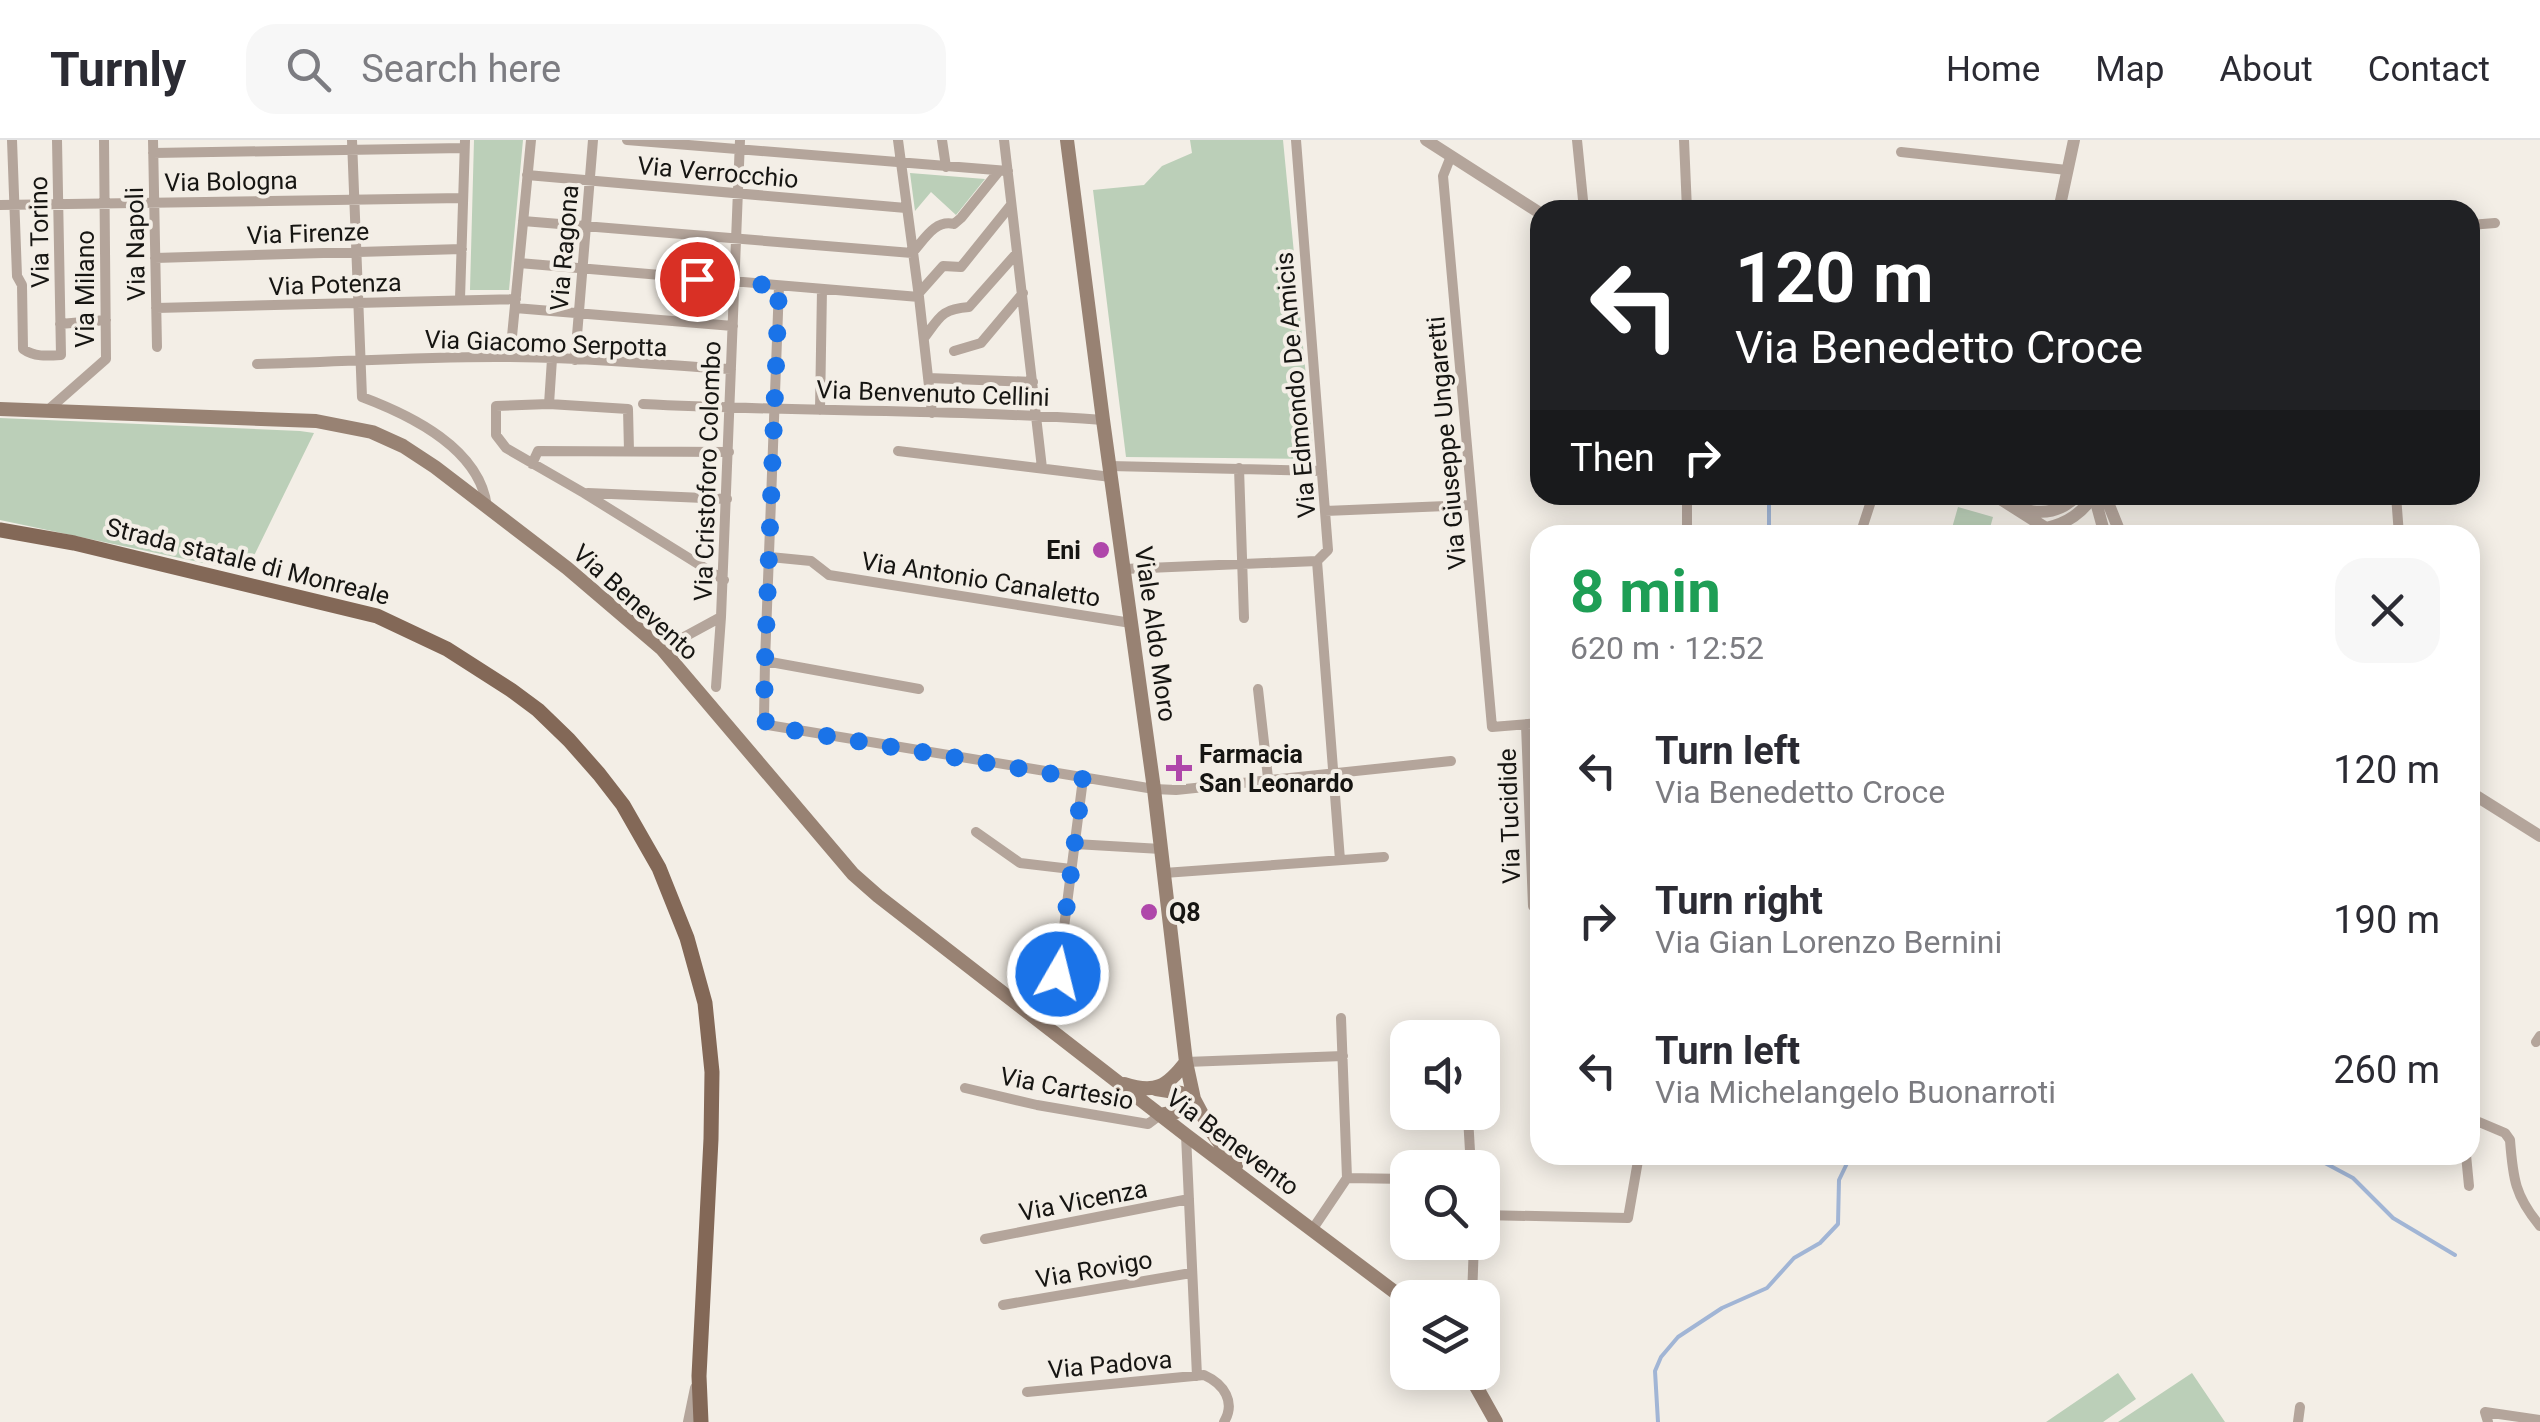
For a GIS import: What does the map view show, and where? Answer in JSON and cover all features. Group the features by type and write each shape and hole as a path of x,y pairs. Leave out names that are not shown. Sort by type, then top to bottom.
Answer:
{"main road":[{"name":"Viale Aldo Moro","path":"1067,140 1154,789 1186,1062 1194,1099 1245,1179"},
{"name":"Via Benevento","path":"0,409 316,421 372,432 403,446 567,568 662,649 853,874 1160,1115 1390,1288"},
{"name":"Strada statale di Monreale","path":"0,530 93,548 378,616 446,649 511,690 538,710 600,774 659,868 687,938 705,1003 712,1072 699,1376 701,1422"},
{"path":"1156,1088 1168,1083 1186,1062"},
{"path":"1119,1082 1139,1089 1181,1092 1194,1099 1176,1112 1160,1115"},
{"path":"1478,1390 1496,1422"}],"street":[{"path":"12,140 13,205"},
{"name":"Via Torino","path":"13,205 17,276 22,285 23,349 29,354 61,356 58,140"},
{"name":"Via Milano","path":"48,411 106,359 104,140"},
{"name":"Via Napoli","path":"153,140 157,347"},
{"path":"510,357 530,140"},
{"name":"Via Ragona","path":"574,360 594,140"},
{"path":"627,140 740,145 1004,171"},
{"path":"898,140 932,413"},
{"path":"942,140 946,167"},
{"path":"1004,140 1004,171 1012,204 1042,468"},
{"name":"Via Edmondo De Amicis","path":"1296,140 1328,550 1317,561 1340,860"},
{"path":"1426,140 1530,207"},
{"path":"1577,140 1583,200"},
{"path":"1684,140 1687,200"},
{"path":"2061,200 2074,140"},
{"path":"153,153 464,144 460,299"},
{"path":"352,145 362,397 416,420 450,445 486,492 488,507"},
{"name":"Via Cristoforo Colombo","path":"662,649 721,617 740,145"},
{"path":"1900,152 2068,170"},
{"name":"Via Giuseppe Ungaretti","path":"1451,156 1443,176 1492,728 1526,724"},
{"path":"912,253 938,224 954,224 961,218 1004,171"},
{"name":"Via Verrocchio","path":"528,175 906,208"},
{"name":"Via Bologna","path":"0,205 463,198"},
{"path":"919,295 944,266 960,266 1012,204"},
{"path":"523,220 912,253"},
{"path":"2480,224 2494,223"},
{"name":"Via Firenze","path":"155,258 462,249"},
{"path":"924,338 950,308 968,307 1016,254"},
{"path":"519,263 919,295"},
{"path":"779,286 765,661 764,718 768,726 1154,789 1176,790 1452,761"},
{"path":"820,410 822,290"},
{"path":"954,350 982,343 1023,293"},
{"name":"Via Potenza","path":"156,308 460,299 733,326"},
{"name":"Via Torino","path":"60,324 106,320"},
{"name":"Via Giacomo Serpotta","path":"257,364 448,356 732,370"},
{"path":"549,404 552,360"},
{"path":"928,378 1033,382"},
{"path":"628,451 628,409 549,404 496,406 496,435 506,448 724,580"},
{"name":"Via Benvenuto Cellini","path":"643,404 1102,420"},
{"path":"898,451 1042,468 1322,471"},
{"path":"532,464 538,452 729,452"},
{"path":"1238,468 1244,618"},
{"path":"584,492 727,499"},
{"path":"1325,511 1471,504"},
{"path":"2011,506 2053,512 2066,505"},
{"path":"2063,525 2086,505"},
{"path":"2011,506 2041,525"},
{"name":"Via Antonio Canaletto","path":"770,557 812,561 828,575 1132,623"},
{"path":"1124,569 1317,561"},
{"path":"716,687 721,617"},
{"path":"765,661 919,689"},
{"path":"1258,689 1268,778"},
{"path":"1526,724 1530,724"},
{"name":"Via Tucidide","path":"1526,724 1530,784"},
{"path":"1058,974 1083,779"},
{"path":"2480,798 2540,836"},
{"path":"976,832 1020,863 1072,869"},
{"path":"1075,844 1161,849"},
{"path":"1164,873 1384,857"},
{"path":"1312,1230 1347,1178 1341,1018"},
{"path":"1186,1062 1343,1056"},
{"name":"Via Cartesio","path":"965,1088 1148,1124 1160,1115"},
{"path":"2480,1122 2510,1140 2518,1193 2540,1226"},
{"path":"1186,1135 1197,1376 1210,1378 1224,1390 1230,1408 1224,1422"},
{"path":"1500,1215 1628,1218 1636,1165"},
{"path":"2467,1165 2468,1186"},
{"path":"1347,1178 1390,1179"},
{"name":"Via Vicenza","path":"985,1240 1188,1200"},
{"name":"Via Rovigo","path":"1003,1305 1191,1273"},
{"path":"689,1422 699,1376"},
{"name":"Via Padova","path":"1027,1392 1197,1376"},
{"path":"2298,1422 2300,1407"},
{"path":"2486,1417 2540,1420"}],"green space":[{"path":"474,140 523,140 509,290 470,290"},
{"path":"1190,140 1283,140 1314,459 1126,457 1093,190 1144,185 1162,166 1192,153"},
{"path":"910,173 985,179 956,215 931,192 915,211"},
{"path":"0,418 314,433 246,572 0,520"},
{"path":"1958,507 1993,517 1991,525 1953,525"},
{"path":"2118,1373 2136,1399 2103,1422 2046,1422"},
{"path":"2192,1373 2225,1422 2118,1422"}],"waterway":[{"path":"1769,505 1769,525"},
{"path":"1658,1422 1655,1371 1661,1357 1678,1337 1722,1308 1767,1288 1794,1258 1820,1243 1838,1224 1839,1180 1846,1165"},
{"path":"2329,1165 2353,1178 2393,1218 2455,1255"}],"place":[{"name":"Eni","path":"1101,550"},
{"name":"Farmacia San Leonardo","path":"1179,768"},
{"name":"Q8","path":"1149,912"}],"route":[{"path":"697,279 779,286 765,661 764,718 768,726 1083,779 1058,974"}]}
